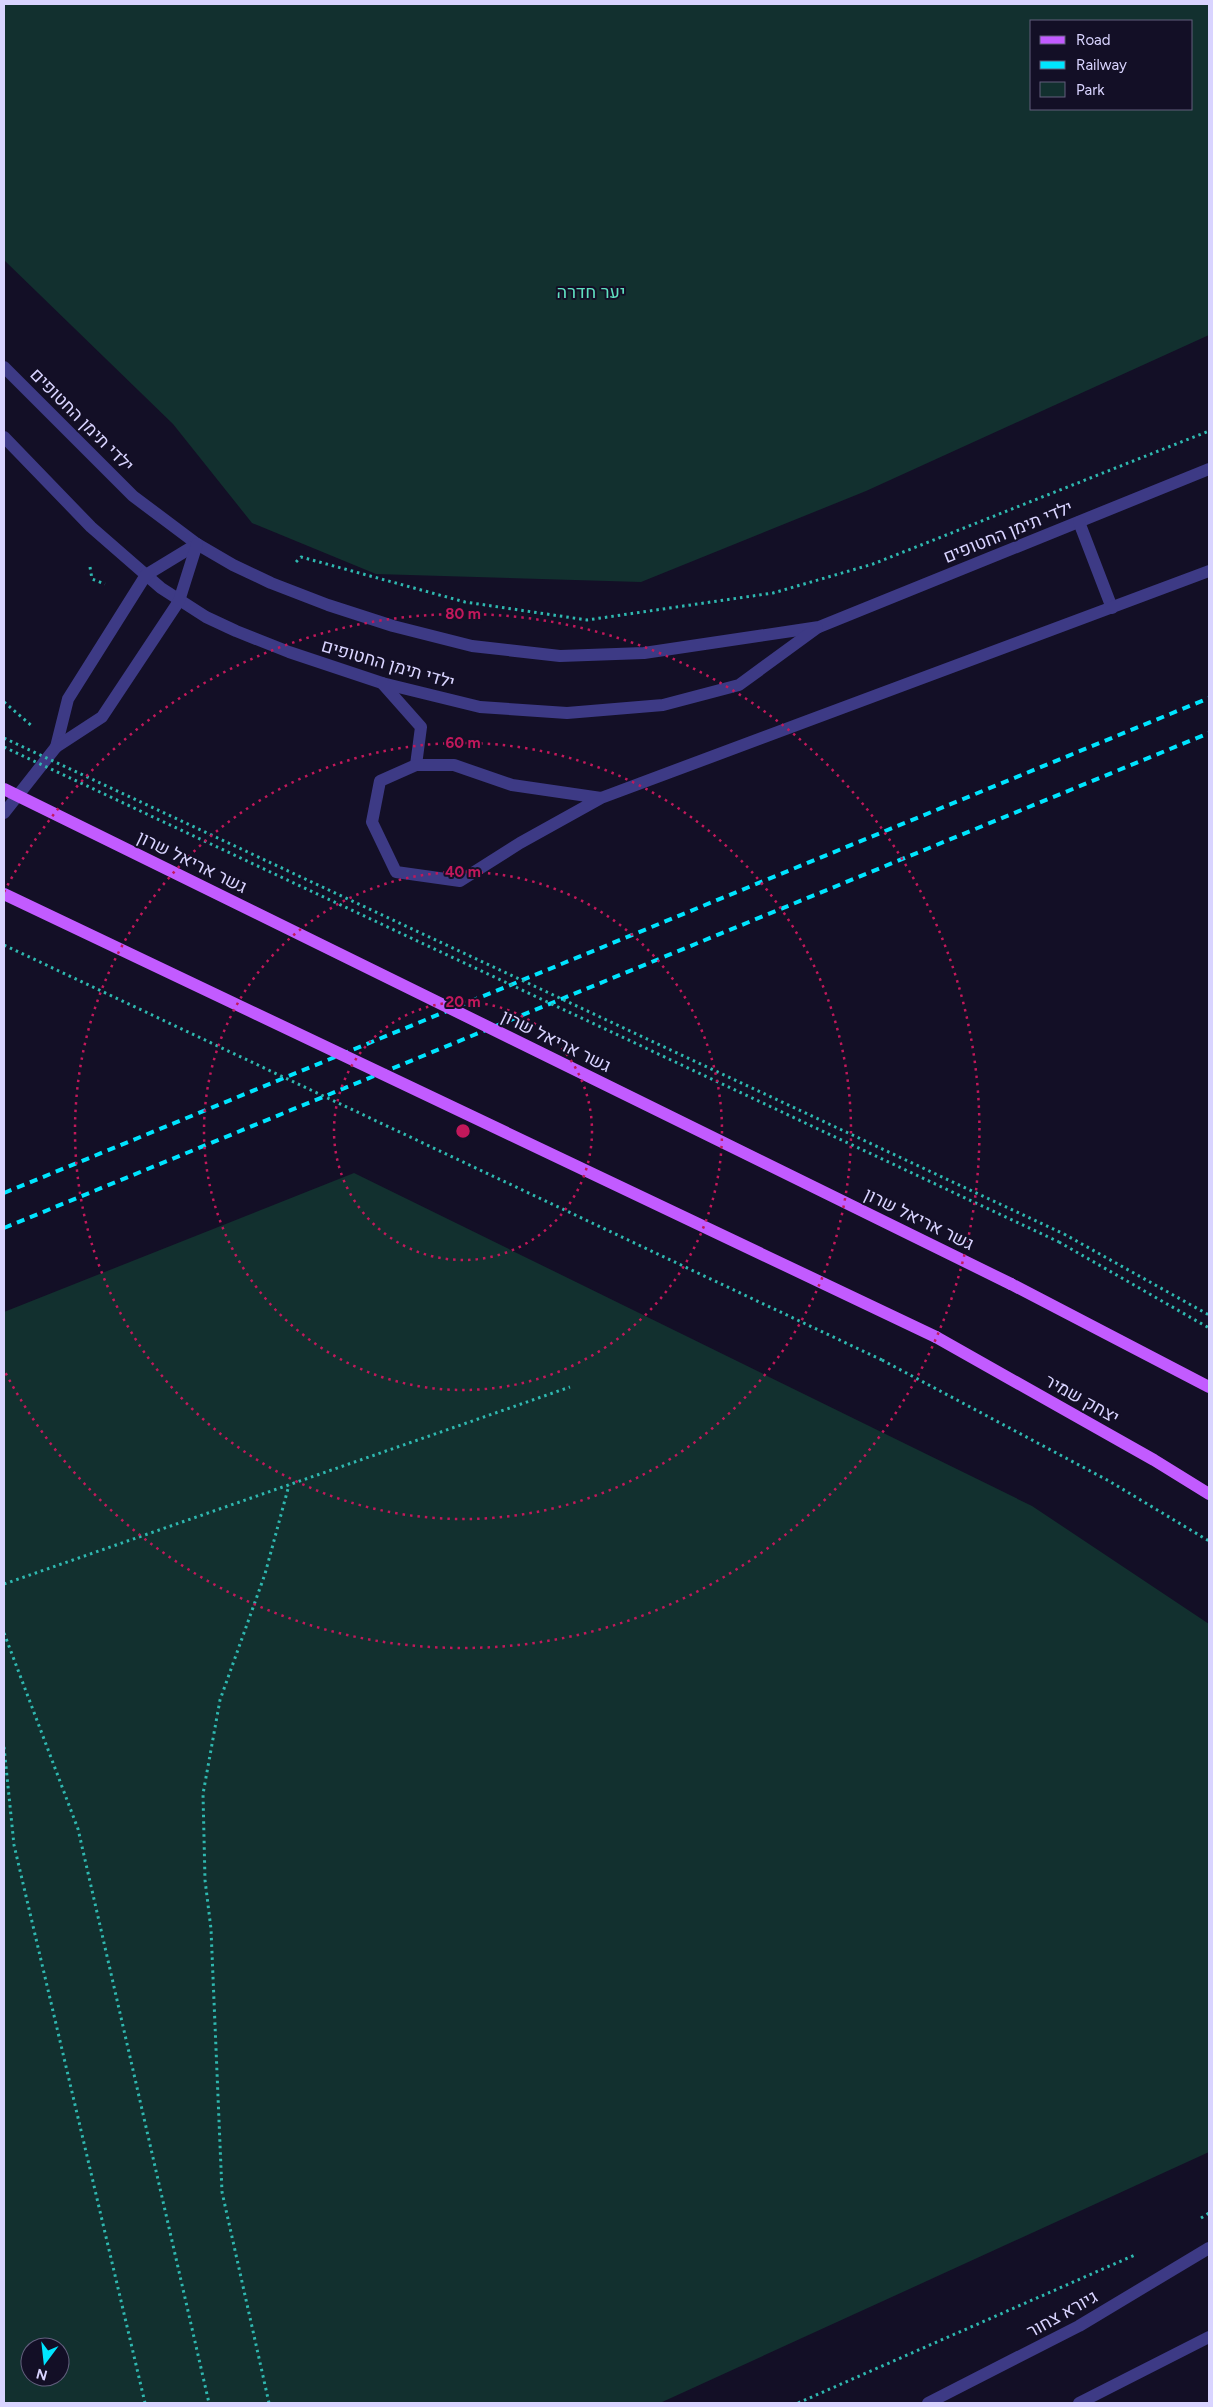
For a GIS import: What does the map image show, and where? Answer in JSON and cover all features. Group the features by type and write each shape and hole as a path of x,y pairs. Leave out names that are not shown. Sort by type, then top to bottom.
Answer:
{"main road":[{"name":"גשר אריאל שרון","path":"4,789 1011,1284 1209,1387"},
{"name":"יצחק שמיר","path":"4,894 936,1337 1154,1460 1209,1494"}],"street":[{"name":"ילדי תימן החטופים","path":"4,366 133,496 198,544 271,583 328,605 393,626 472,646 560,656 644,652 819,626 1209,469"},
{"name":"ילדי תימן החטופים","path":"4,436 91,527 179,601 236,631 289,652 382,683 480,707 567,713 662,705 739,685 819,626"},
{"path":"1079,522 1112,608"},
{"path":"56,747 68,699 146,575 198,544"},
{"path":"4,813 56,747 102,717 179,601 198,544"},
{"path":"601,798 512,785 454,765 416,765 380,781 372,822 396,872 460,881 520,843 601,798 1209,571"},
{"path":"382,683 421,727 416,765"},
{"name":"גיורא צחור","path":"928,2403 1079,2326 1209,2248"},
{"path":"1079,2403 1209,2337"}],"path":[{"path":"271,583 301,557 465,602 587,620 773,593 874,564 1209,431"},
{"path":"4,738 1064,1234 1209,1315"},
{"path":"4,747 1059,1242 1209,1328"},
{"path":"4,945 882,1360 1109,1481 1209,1541"},
{"path":"4,1584 570,1387"},
{"path":"269,2403 222,2192 211,1929 205,1880 202,1794 220,1700 265,1574 289,1485"},
{"path":"4,1633 78,1829 209,2403"},
{"path":"4,1747 14,1845 145,2403"},
{"path":"1193,2223 1209,2213"},
{"path":"798,2403 1144,2251"}],"green space":[{"name":"יער חדרה","path":"4,4 1209,4 1209,335 866,491 641,582 376,574 252,523 173,424 4,260"},
{"path":"354,1173 1032,1506 1209,1624 1209,2152 660,2403 4,2403 4,1312"}],"railway":[{"path":"4,1193 1209,698"},
{"path":"4,1228 1209,733"}]}
